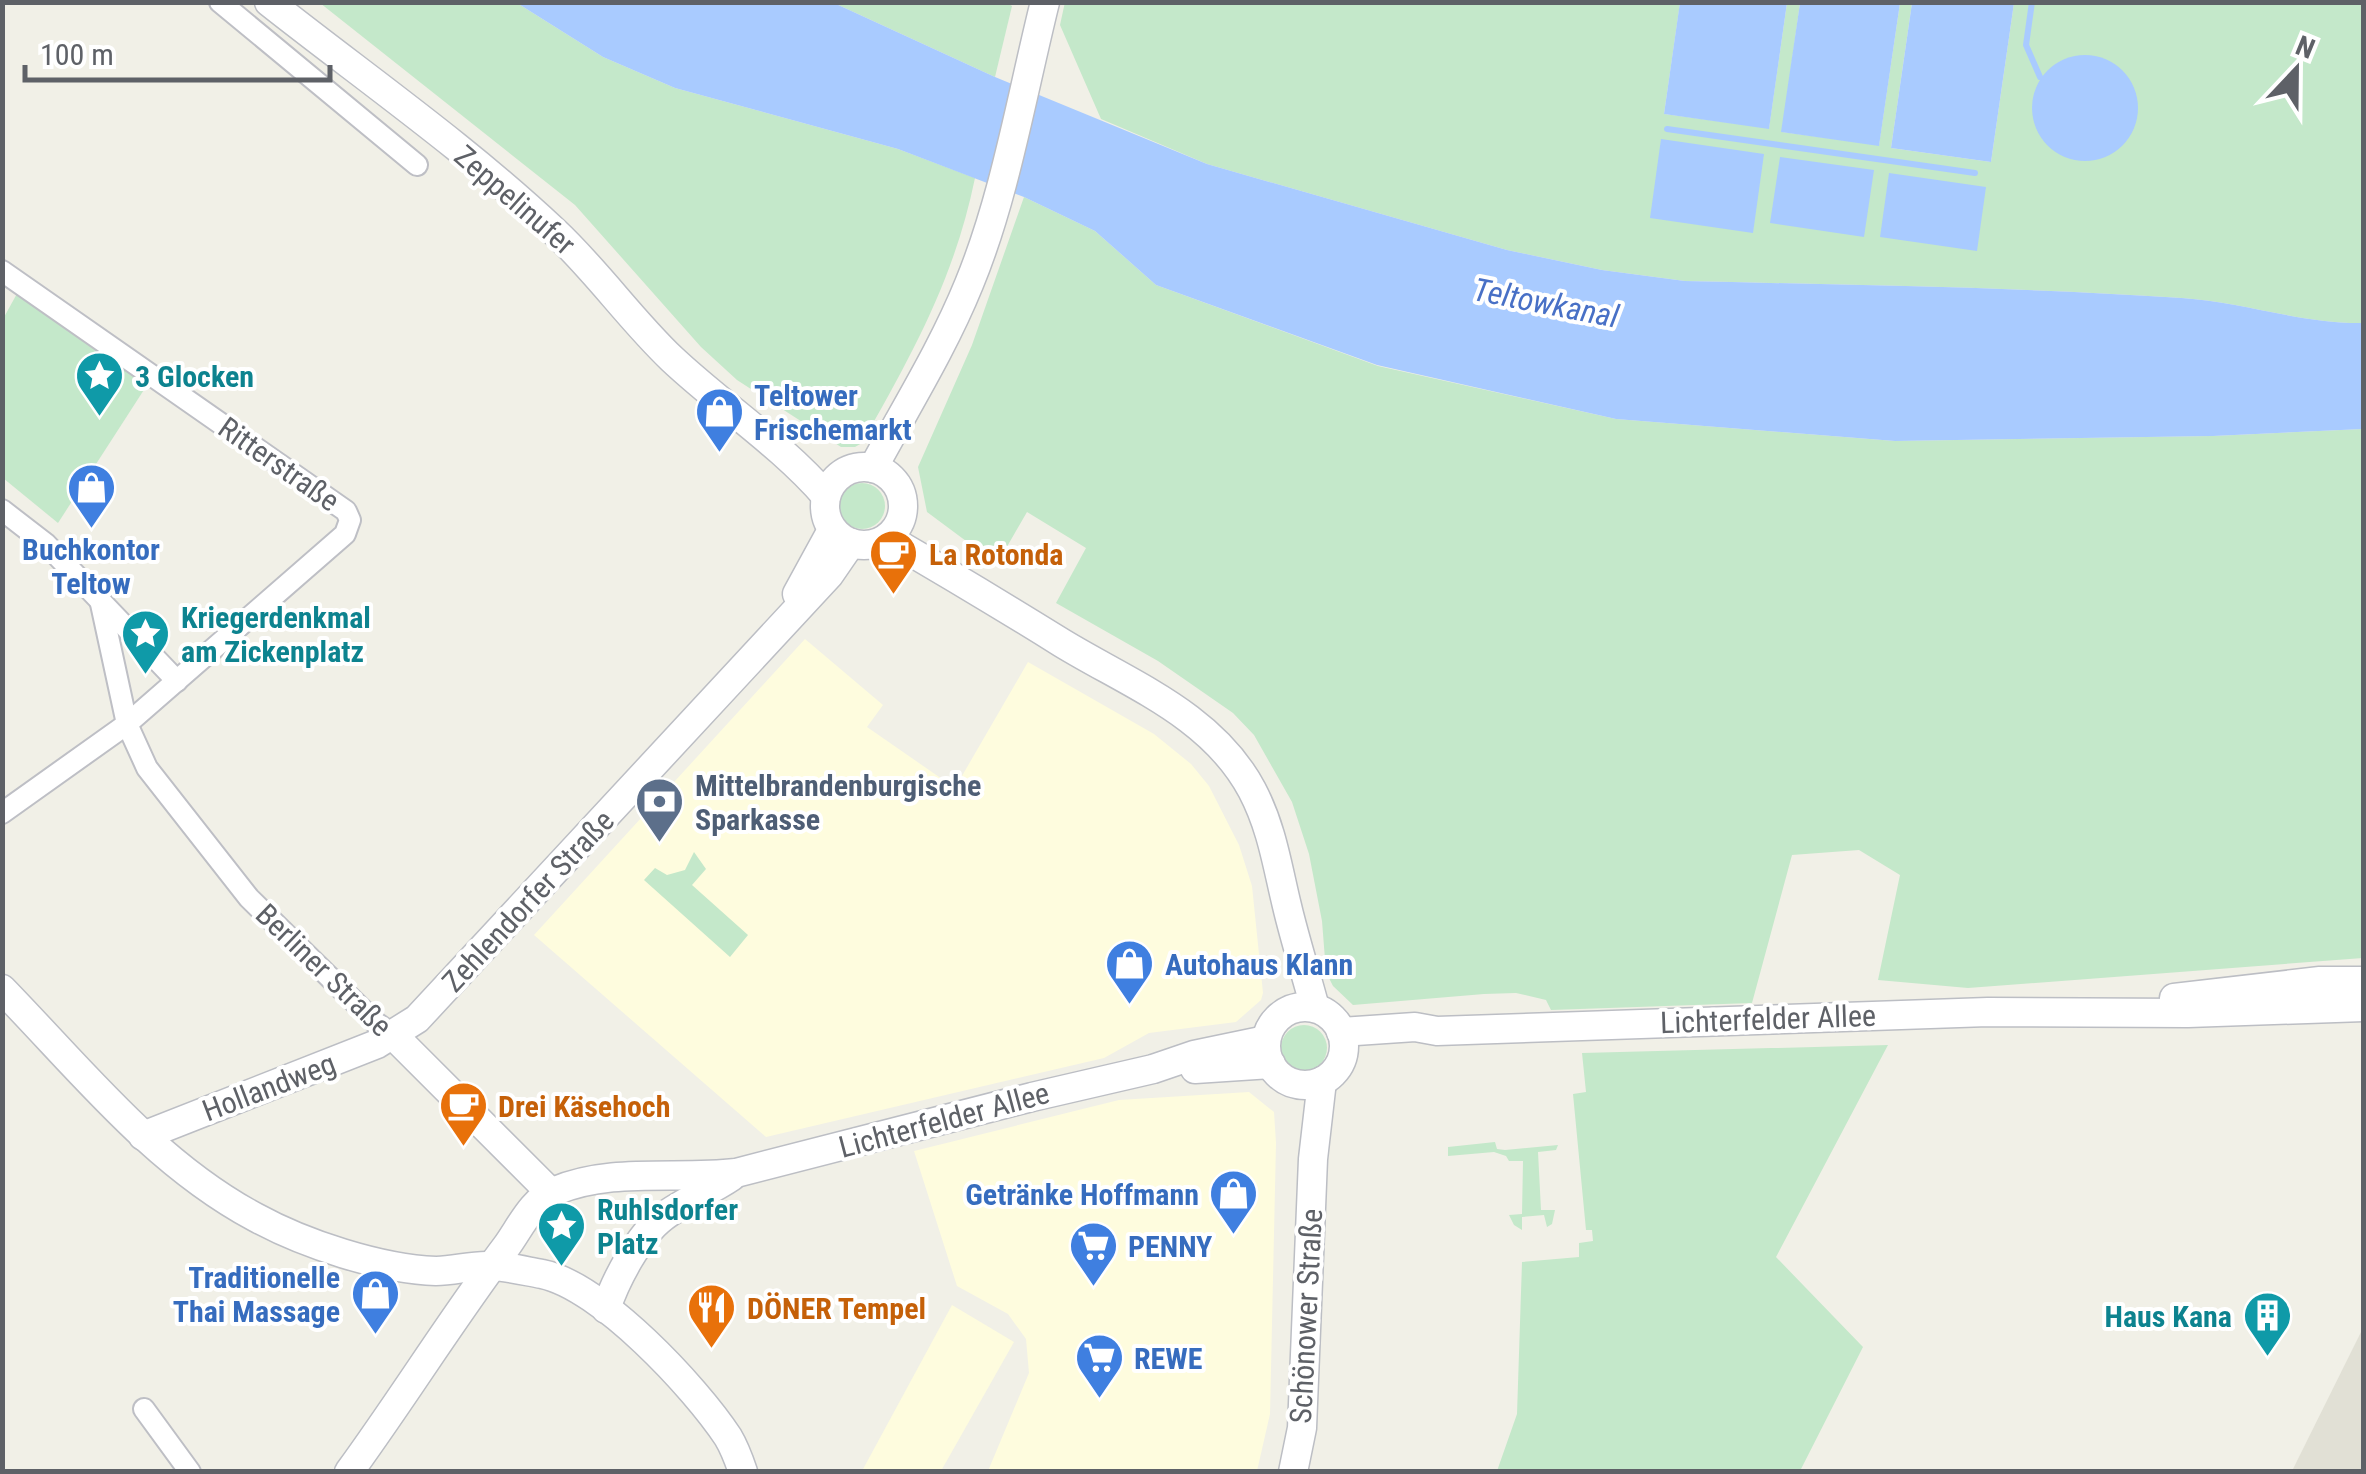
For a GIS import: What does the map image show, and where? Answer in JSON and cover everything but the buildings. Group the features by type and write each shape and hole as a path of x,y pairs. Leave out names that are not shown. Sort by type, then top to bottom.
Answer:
{"main road":[{"name":"Zeppelinufer","path":"269,2 551,228 606,285 643,332 808,474 826,496"},
{"path":"870,473 902,498 894,528 875,543 841,536 827,519 826,496 830,486 870,473 941,346 970,283 1045,2"},
{"name":"Zeppelinufer","path":"741,419 870,473"},
{"path":"894,528 1064,644 1178,710 1226,753 1249,785 1266,818 1276,850 1301,1010"},
{"name":"Zehlendorfer Straße","path":"393,1035 416,1020 485,948 779,628 841,536"},
{"name":"Lichterfelder Allee","path":"2098,1011 2212,992 2320,981 2364,981"},
{"path":"2,989 143,1136 202,1186 257,1218 321,1246 376,1261 436,1271 490,1266 547,1275 606,1310 650,1348 713,1417 730,1440 743,1472"},
{"name":"Lichterfelder Allee","path":"1342,1042 1418,1043 1437,1031 1555,1025 2364,1007"},
{"path":"1301,1010 1326,1013 1342,1042 1336,1069 1313,1084 1292,1083 1284,1078 1268,1052 1270,1028 1301,1010"},
{"name":"Hollandweg","path":"143,1136 277,1086 393,1035"},
{"name":"Berliner Straße","path":"393,1035 550,1192"},
{"name":"Lichterfelder Allee","path":"736,1173 1153,1070 1194,1055 1268,1052"},
{"name":"Schönower Straße","path":"1293,1472 1302,1428 1313,1159 1322,1081"},
{"name":"Schönower Straße","path":"1292,1083 1313,1159"},
{"path":"349,1472 490,1266 533,1208 550,1192 614,1177 694,1178 736,1173"},
{"path":"606,1310 627,1264 661,1218 736,1173"}],"street":[{"name":"Zeppelinufer","path":"220,2 417,165"},
{"name":"Ritterstraße","path":"2,270 349,515 345,534 127,724 2,813"},
{"path":"2,510 46,544 176,681"},
{"name":"Berliner Straße","path":"101,604 127,724 147,768 249,898 374,1022 393,1035"},
{"path":"144,1408 190,1472"}],"shaded area":[{"path":"805,639 883,705 867,727 955,788 1028,662 1154,734 1191,764 1209,786 1239,845 1252,886 1261,1000 1236,1022 1149,1033 1104,1058 766,1137 534,935"},
{"path":"1249,1092 1274,1112 1276,1143 1270,1414 1257,1471 988,1471 1029,1373 1026,1339 1008,1314 957,1286 914,1151 1119,1100"},
{"path":"952,1305 1014,1342 941,1471 862,1471"},
{"path":"2363,1328 2363,1471 2292,1471"}],"green space":[{"path":"1005,2 1012,6 995,77 834,3"},
{"path":"1065,2 1680,3 1664,114 1769,128 1787,3 1800,3 1782,132 1879,145 1900,3 1912,3 1891,148 1991,162 2014,3 2363,3 2363,323 2318,320 2182,298 1685,281 1602,270 1507,250 1207,164 1101,119 1060,25"},
{"path":"320,3 517,3 603,57 675,88 898,149 975,178 943,283 914,347 862,443 841,447 737,380 701,347 575,205"},
{"path":"1024,197 1095,231 1156,285 1378,366 1616,419 1895,441 2213,436 2363,429 2363,958 1968,988 1878,980 1900,875 1859,850 1792,855 1752,1003 1551,1010 1546,1000 1516,993 1353,1005 1333,986 1326,972 1322,921 1309,854 1292,802 1254,735 1233,713 1158,661 1056,603 1086,548 1027,512 997,564 927,512 918,467 972,345"},
{"path":"19,290 149,382 58,523 3,478 3,319"},
{"path":"862,483 878,490 885,506 878,522 862,529 846,522 839,506 846,490"},
{"path":"694,852 706,869 692,885 748,935 730,957 644,880 655,868 667,875 685,870"},
{"path":"1304,1025 1320,1032 1327,1048 1320,1064 1304,1071 1288,1064 1281,1048 1288,1032"},
{"path":"1888,1045 1776,1257 1863,1347 1800,1471 1497,1471 1517,1414 1522,1262 1579,1257 1579,1243 1593,1241 1592,1230 1586,1230 1573,1094 1586,1092 1582,1053"},
{"path":"1495,1142 1497,1149 1505,1150 1558,1145 1556,1150 1538,1152 1541,1210 1555,1210 1552,1224 1547,1227 1544,1215 1522,1217 1522,1230 1509,1215 1522,1214 1523,1161 1509,1161 1494,1152 1448,1156 1448,1147"}],"water":[{"path":"1680,2 1787,3 1769,129 1664,114"},
{"name":"Teltowkanal","path":"517,3 834,3 995,77 1207,164 1507,250 1602,270 1685,281 2182,298 2318,320 2363,323 2363,429 2213,436 1895,441 1616,419 1377,365 1156,285 1095,231 1024,197 898,149 675,88 603,57"},
{"path":"1800,3 1900,3 1879,146 1781,132"},
{"path":"1912,3 2014,3 1991,162 1891,148"},
{"path":"2085,55 2105,59 2123,70 2134,88 2138,108 2134,128 2123,146 2105,157 2085,161 2065,157 2047,146 2036,128 2032,108 2036,88 2047,70 2065,59"},
{"path":"1661,139 1764,154 1753,233 1650,218"},
{"path":"1780,157 1874,170 1864,237 1770,223"},
{"path":"1889,173 1986,187 1977,251 1880,237"}],"waterway":[{"path":"2032,2 2026,45 2040,77"},
{"path":"1667,129 1975,173"}],"place":[{"name":"3 Glocken","path":"100,418"},
{"name":"Teltower Frischemarkt","path":"719,454"},
{"name":"Buchkontor Teltow","path":"91,530"},
{"name":"La Rotonda","path":"894,596"},
{"name":"Kriegerdenkmal am Zickenplatz","path":"146,676"},
{"name":"Mittelbrandenburgische Sparkasse","path":"660,844"},
{"name":"Autohaus Klann","path":"1130,1006"},
{"name":"Drei Käsehoch","path":"463,1148"},
{"name":"Getränke Hoffmann","path":"1234,1236"},
{"name":"Ruhlsdorfer Platz","path":"562,1268"},
{"name":"PENNY","path":"1093,1288"},
{"name":"Traditionelle Thai Massage","path":"375,1336"},
{"name":"DÖNER Tempel","path":"712,1350"},
{"name":"Haus Kana","path":"2267,1358"},
{"name":"REWE","path":"1099,1400"}]}
